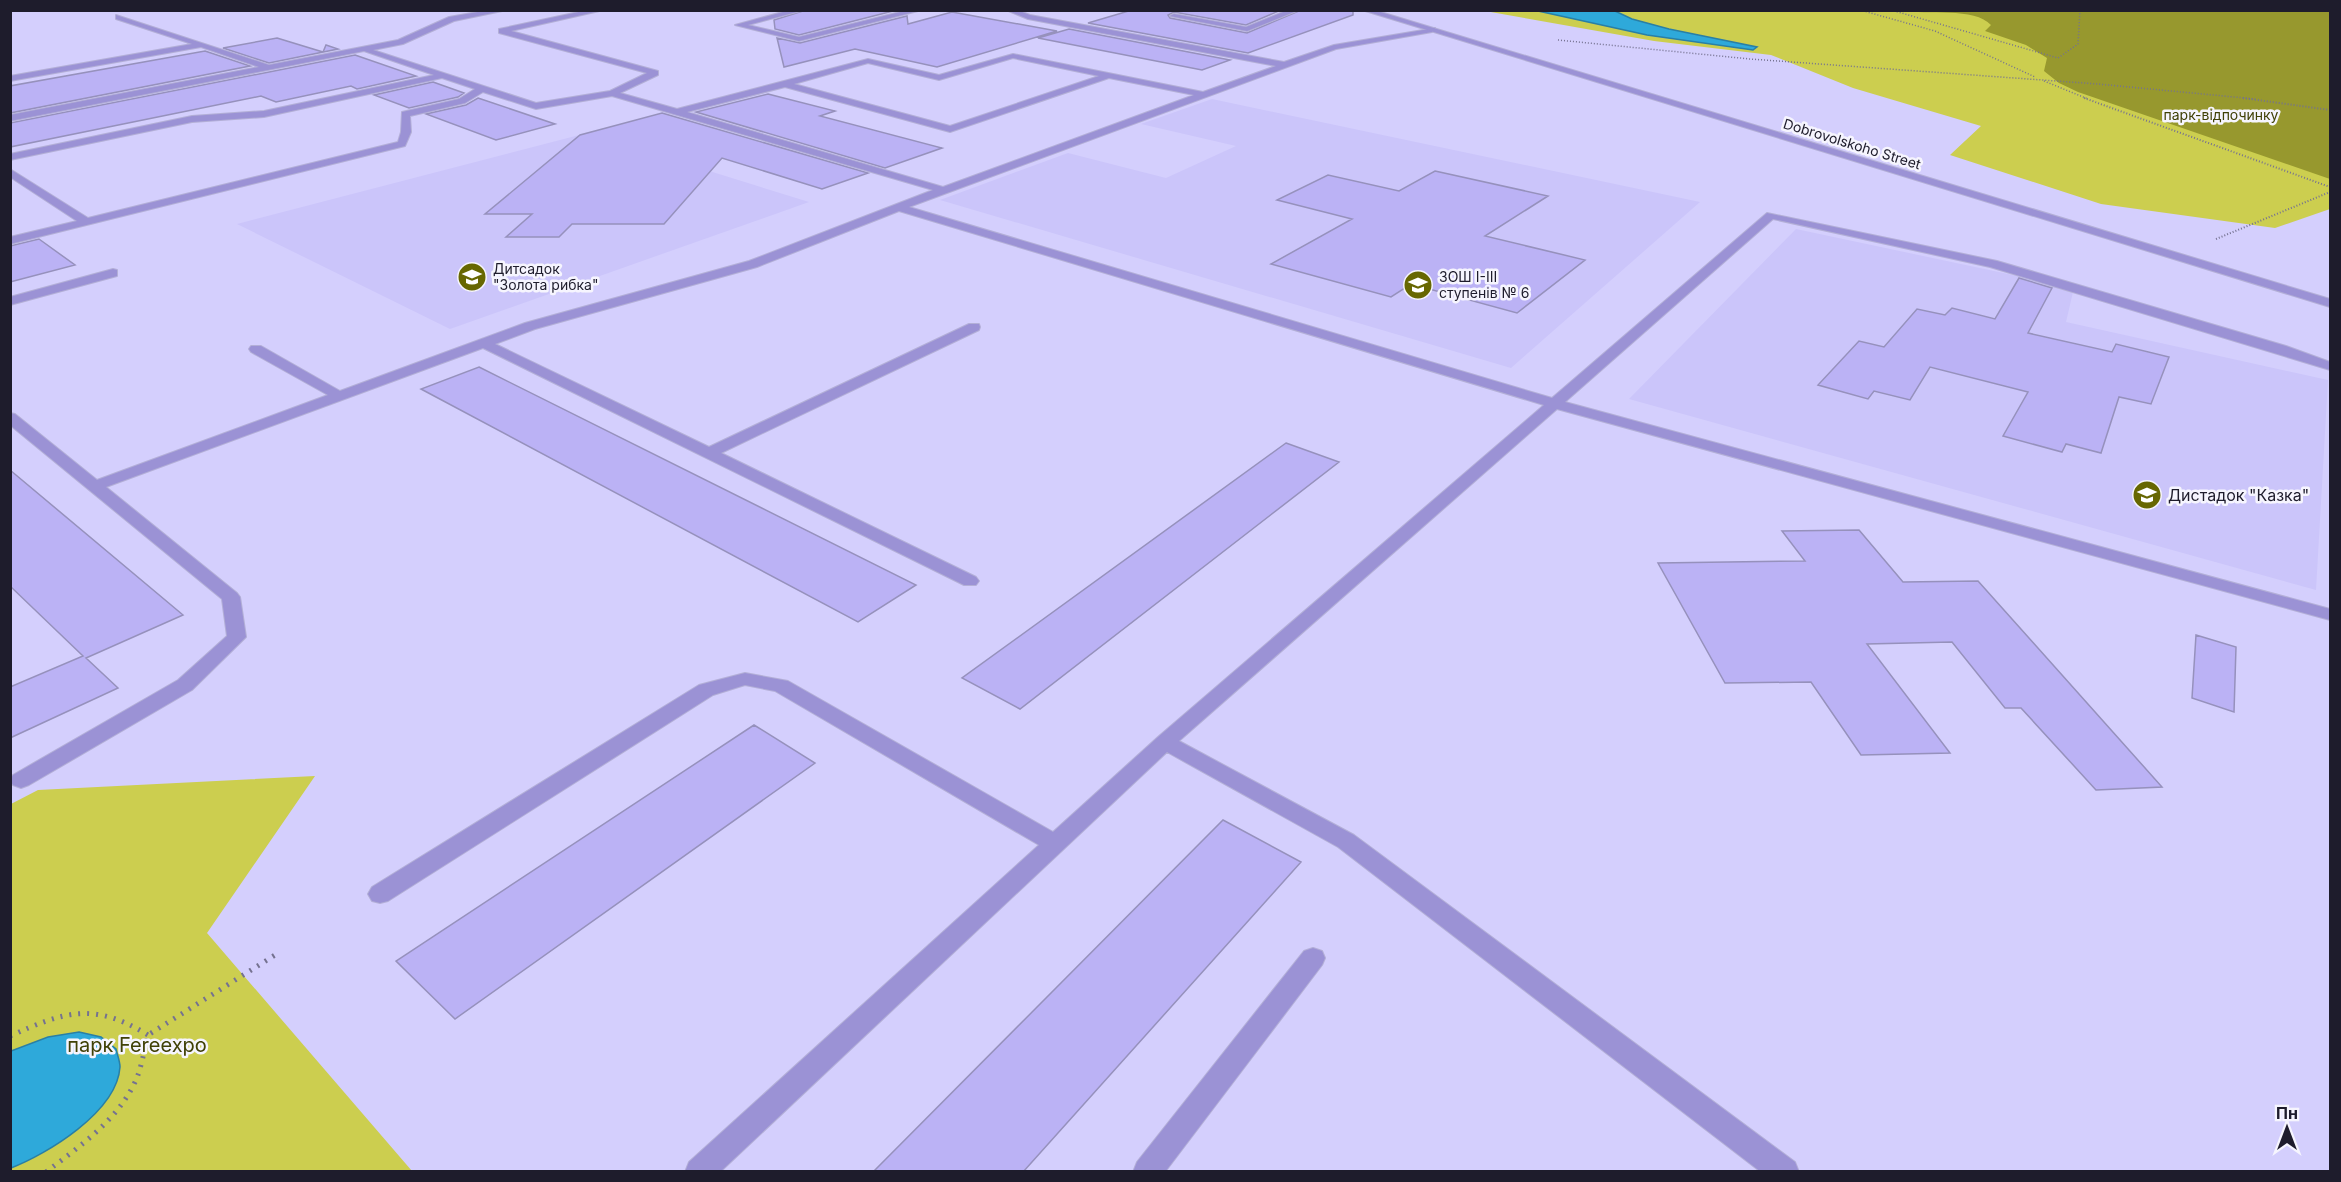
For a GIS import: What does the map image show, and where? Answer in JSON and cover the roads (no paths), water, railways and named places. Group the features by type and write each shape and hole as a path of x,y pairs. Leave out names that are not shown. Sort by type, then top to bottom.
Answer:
{"street":[{"path":"10,118 400,42 452,19 504,10"},
{"path":"364,49 536,106 612,93 655,73 502,31 601,10"},
{"path":"801,10 739,25 799,39 919,10"},
{"path":"1009,10 1028,17 1287,65"},
{"path":"1174,16 1247,29 1296,10"},
{"name":"Dobrovolskoho Street","path":"1365,10 2331,303"},
{"path":"442,15 452,19"},
{"path":"119,17 269,68"},
{"path":"95,486 530,326 753,264 943,190 1334,46 1432,30"},
{"path":"10,79 201,45"},
{"path":"677,112 868,61 939,78 1013,56 1206,95"},
{"path":"785,84 950,129 1109,75"},
{"path":"10,157 192,119 264,114 443,76"},
{"path":"10,241 402,144 406,132 405,114 462,101 482,89"},
{"path":"612,93 943,190"},
{"path":"10,172 86,222"},
{"path":"900,208 1553,403 2331,615"},
{"path":"699,1172 1165,742 1771,215 1993,264 2281,349 2331,366"},
{"path":"10,301 113,273"},
{"path":"709,453 974,327"},
{"path":"483,343 969,581"},
{"path":"256,349 339,396"},
{"path":"10,417 231,597 237,637 185,685 21,780"},
{"path":"380,894 706,690 745,679 781,686 1056,844"},
{"path":"1165,742 1346,841 1785,1172"},
{"path":"1147,1172 1313,958"}],"water":[{"path":"1538,11 1615,11 1632,19 1669,29 1757,47 1753,50 1647,35"},
{"path":"79,1032 101,1037 116,1049 120,1067 116,1084 107,1100 78,1129 43,1153 11,1168 11,1051 48,1037"}],"place":[{"name":"Дитсадок \"Золота рибка\"","path":"472,277"},
{"name":"ЗОШ І-ІІІ ступенів № 6","path":"1418,285"},
{"name":"Дистадок \"Казка\"","path":"2147,495"}],"park label":[{"name":"парк-відпочинку","path":"2221,115"},
{"name":"парк Fereexpo","path":"137,1045"}]}
